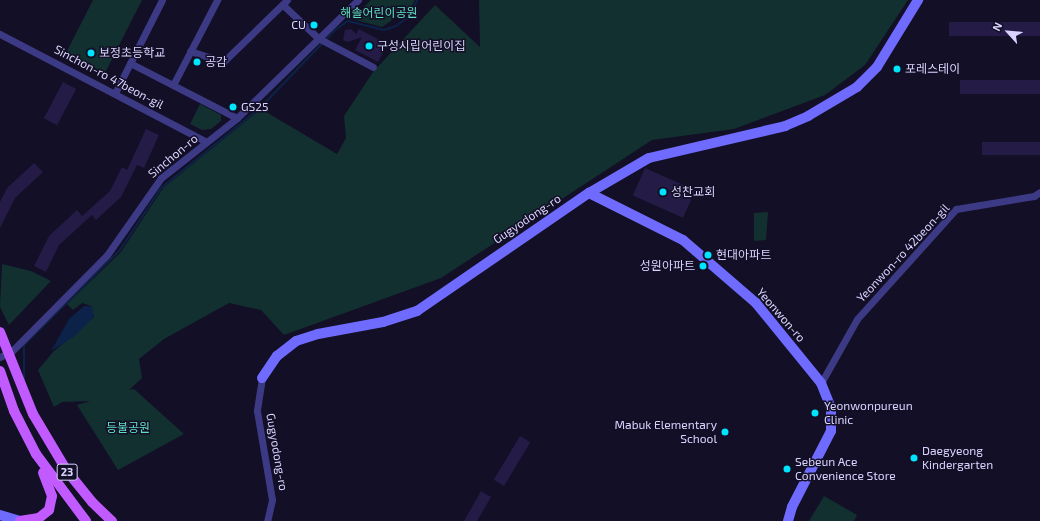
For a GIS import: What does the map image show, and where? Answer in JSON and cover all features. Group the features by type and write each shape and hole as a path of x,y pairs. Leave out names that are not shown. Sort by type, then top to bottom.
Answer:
{"main road":[{"name":"23","path":"0,332 33,414 67,471 92,502 112,521"},
{"name":"23","path":"0,371 14,411 36,454 86,521"},
{"path":"20,521 39,518 49,510 52,496 36,454"}],"street":[{"path":"115,93 162,0"},
{"path":"173,85 217,0"},
{"name":"Sinchon-ro","path":"0,356 12,351 107,255 161,178 237,118 358,0"},
{"name":"Gugyodong-ro","path":"267,521 272,500 257,411 262,378 277,356 296,341 318,334 383,322 417,311 589,193 649,158 785,126 808,116 856,87 877,67 918,0"},
{"path":"190,51 223,62 285,2 318,38 373,67"},
{"name":"Sinchon-ro 47beon-gil","path":"0,34 207,142"},
{"path":"130,63 237,118"},
{"name":"Yeonwon-ro 42beon-gil","path":"821,383 857,319 956,209 1034,196 1040,192"},
{"name":"Yeonwon-ro","path":"589,193 683,240 756,303 821,383 831,408 830,431 792,507 788,521"},
{"path":"0,514 20,521"}],"green space":[{"path":"93,0 142,0 105,73 66,53"},
{"name":"해솔어린이공원","path":"371,0 415,0 412,6 382,27 352,19"},
{"name":"등불공원","path":"479,0 908,0 865,65 825,95 734,129 652,140 441,278 284,335 261,310 229,303 164,339 139,359 142,378 129,390 134,389 184,434 118,470 77,405 90,401 62,402 54,407 38,370 53,352 94,317 91,306 82,303 73,310 67,304 121,252 163,188 261,109 337,154 346,138 344,116 373,72 435,5 480,47"},
{"path":"200,104 221,115 221,121 211,129 202,130 190,124"},
{"path":"768,212 766,240 754,241 754,213"},
{"path":"2,264 31,271 51,281 9,325 0,307"},
{"path":"824,496 857,515 854,521 809,521"}],"water":[{"path":"84,306 92,306 94,317 75,336 51,351 69,319"}],"building":[{"path":"949,22 1040,22 1040,36 949,36"},
{"name":"구성시립어린이집","path":"351,29 356,34 359,29 383,42 380,48 384,50 378,62 355,50 362,37 348,42 343,40 345,30"},
{"path":"960,80 1040,80 1040,94 960,94"},
{"path":"63,82 76,89 57,125 44,118"},
{"path":"146,129 159,135 144,168 137,165 121,197 96,220 92,215 59,245 46,272 34,266 49,236 77,210 82,216 110,191 122,167 127,170"},
{"path":"982,142 1040,142 1040,155 982,155"},
{"path":"34,163 43,172 15,198 0,228 0,202 7,188"},
{"name":"성찬교회","path":"645,168 695,190 683,218 633,195"},
{"path":"520,436 530,442 504,486 494,480"},
{"path":"481,491 491,497 477,521 464,521"}],"waterway":[{"path":"24,379 24,345 120,250 161,188 260,108 335,30 348,21 384,30 396,26 410,16 417,0"}],"place":[{"name":"CU","path":"314,25"},
{"name":"구성시립어린이집","path":"369,46"},
{"name":"보정초등학교","path":"91,53"},
{"name":"공감","path":"197,62"},
{"name":"포레스테이","path":"897,69"},
{"name":"GS25","path":"233,107"},
{"name":"성찬교회","path":"663,192"},
{"name":"현대아파트","path":"708,255"},
{"name":"성원아파트","path":"703,266"},
{"name":"Yeonwonpureun Clinic","path":"815,413"},
{"name":"Mabuk Elementary School","path":"725,432"},
{"name":"Daegyeong Kindergarten","path":"914,458"},
{"name":"Sebeun Ace Convenience Store","path":"787,469"}]}
